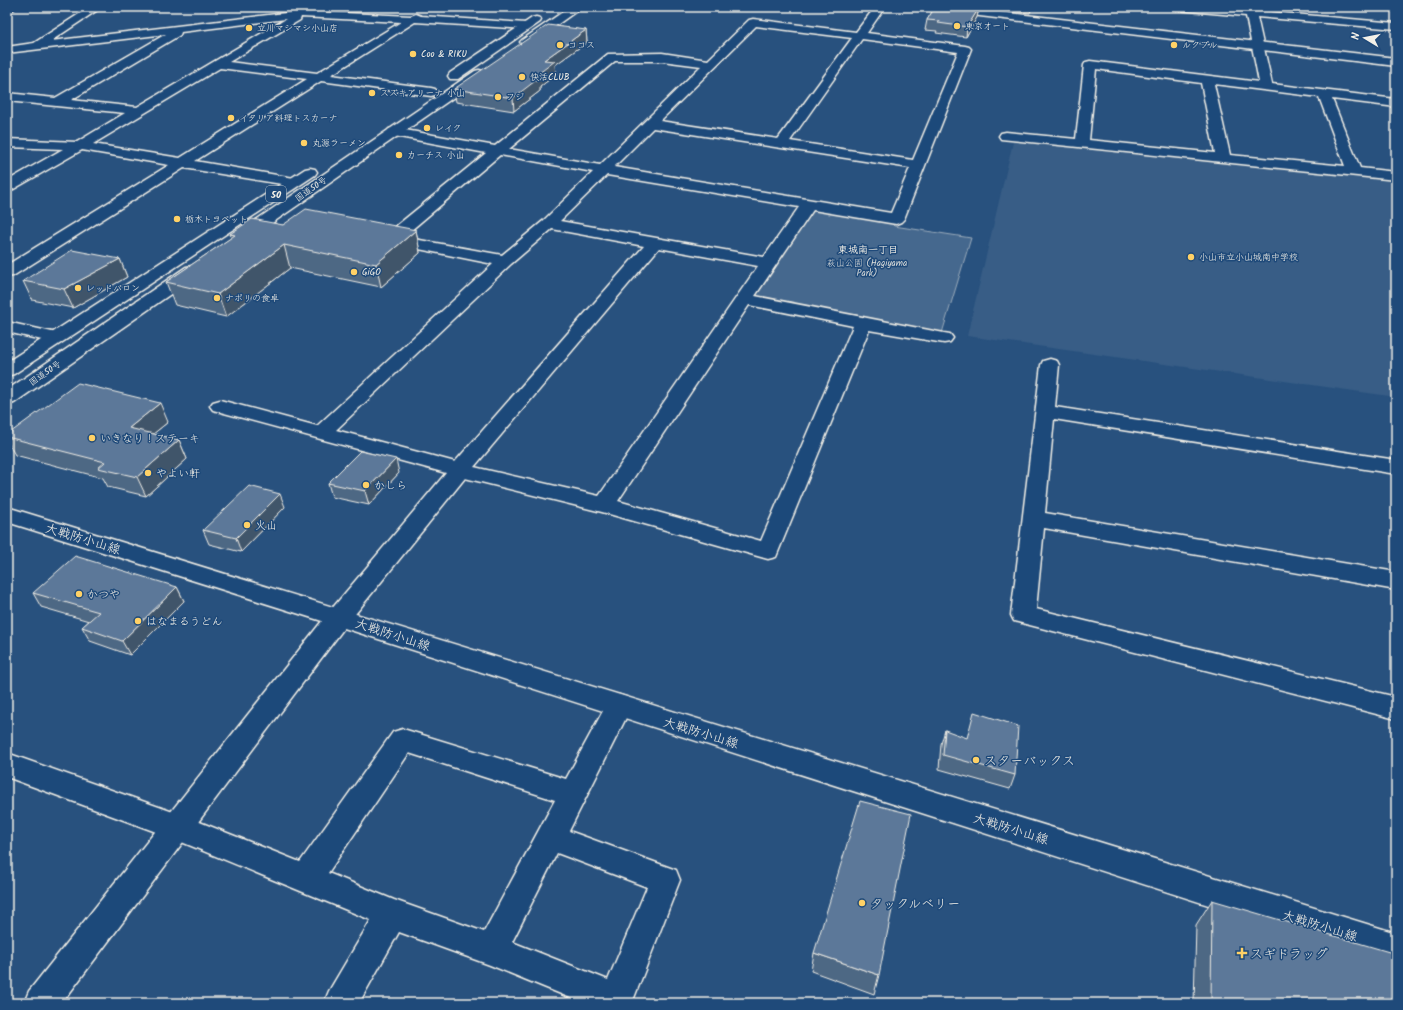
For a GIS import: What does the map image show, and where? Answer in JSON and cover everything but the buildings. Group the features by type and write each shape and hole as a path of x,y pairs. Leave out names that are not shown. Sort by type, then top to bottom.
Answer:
{"main road":[{"path":"7,62 34,47 97,7"},
{"path":"7,272 179,164 414,20 425,7"},
{"name":"国道50号","path":"232,244 577,7"},
{"path":"782,144 880,7"},
{"path":"930,7 1396,62"},
{"path":"1176,7 1396,26"},
{"path":"7,50 184,28 236,17 306,11 414,20 526,26"},
{"path":"7,187 82,146 306,11"},
{"path":"353,143 431,92 544,14"},
{"path":"1251,14 1266,87"},
{"path":"321,433 505,261 549,224 604,170 651,124 753,22 965,49 896,219 604,170 394,132"},
{"path":"58,102 184,28"},
{"path":"505,261 390,238 612,58 662,57 711,64"},
{"path":"217,64 431,92"},
{"path":"1082,143 1090,65 1396,103"},
{"path":"1207,80 1223,157"},
{"path":"1324,94 1354,171"},
{"path":"7,97 139,111"},
{"path":"651,124 918,166"},
{"path":"1006,136 1223,157 1396,176"},
{"path":"7,143 82,146 179,164 294,182"},
{"name":"国道50号","path":"7,370 320,165"},
{"path":"604,505 808,205"},
{"path":"549,224 768,263"},
{"path":"41,1003 339,617 460,470 655,242"},
{"name":"国道50号","path":"7,400 206,262"},
{"path":"743,299 944,338"},
{"path":"220,406 460,470 604,505 768,551 863,322"},
{"path":"7,327 55,338"},
{"path":"1050,365 1023,615 1396,708"},
{"path":"1046,412 1396,467"},
{"name":"大戦防小山線","path":"7,514 1396,949"},
{"path":"1034,519 1396,581"},
{"path":"491,950 619,706"},
{"path":"306,879 403,740 573,793"},
{"path":"7,765 177,826 392,914 491,950 616,1001 665,880 550,836"},
{"path":"341,1003 392,914"}],"shaded area":[{"name":"小山市立小山城南中学校","path":"1014,138 1396,179 1396,397 967,336"}],"green space":[{"name":"萩山公園 (Hagiyama Park)","path":"814,209 890,222 894,226 971,238 942,333 755,297"}],"place":[{"name":"東京オート","path":"957,26"},
{"name":"立川マシマシ小山店","path":"249,28"},
{"name":"ココス","path":"560,45"},
{"name":"ルクプル","path":"1174,45"},
{"name":"Coo & RIKU","path":"413,54"},
{"name":"快活CLUB","path":"522,77"},
{"name":"スズキアリーナ 小山","path":"372,93"},
{"name":"フジ","path":"498,97"},
{"name":"イタリア料理トスカーナ","path":"231,118"},
{"name":"レイク","path":"427,128"},
{"name":"丸源ラーメン","path":"304,143"},
{"name":"カーチス 小山","path":"399,155"},
{"name":"栃木トヨペット","path":"177,219"},
{"name":"小山市立小山城南中学校","path":"1191,257"},
{"name":"GiGO","path":"354,272"},
{"name":"レッドバロン","path":"78,288"},
{"name":"ナポリの食卓","path":"217,298"},
{"name":"いきなり！ステーキ","path":"92,438"},
{"name":"やよい軒","path":"148,473"},
{"name":"かしら","path":"366,485"},
{"name":"火山","path":"247,525"},
{"name":"かつや","path":"79,594"},
{"name":"はなまるうどん","path":"138,621"},
{"name":"スターバックス","path":"976,760"},
{"name":"タックルベリー","path":"862,903"},
{"name":"スギドラッグ","path":"1242,953"}],"district":[{"name":"東城南一丁目","path":"868,249"}]}
